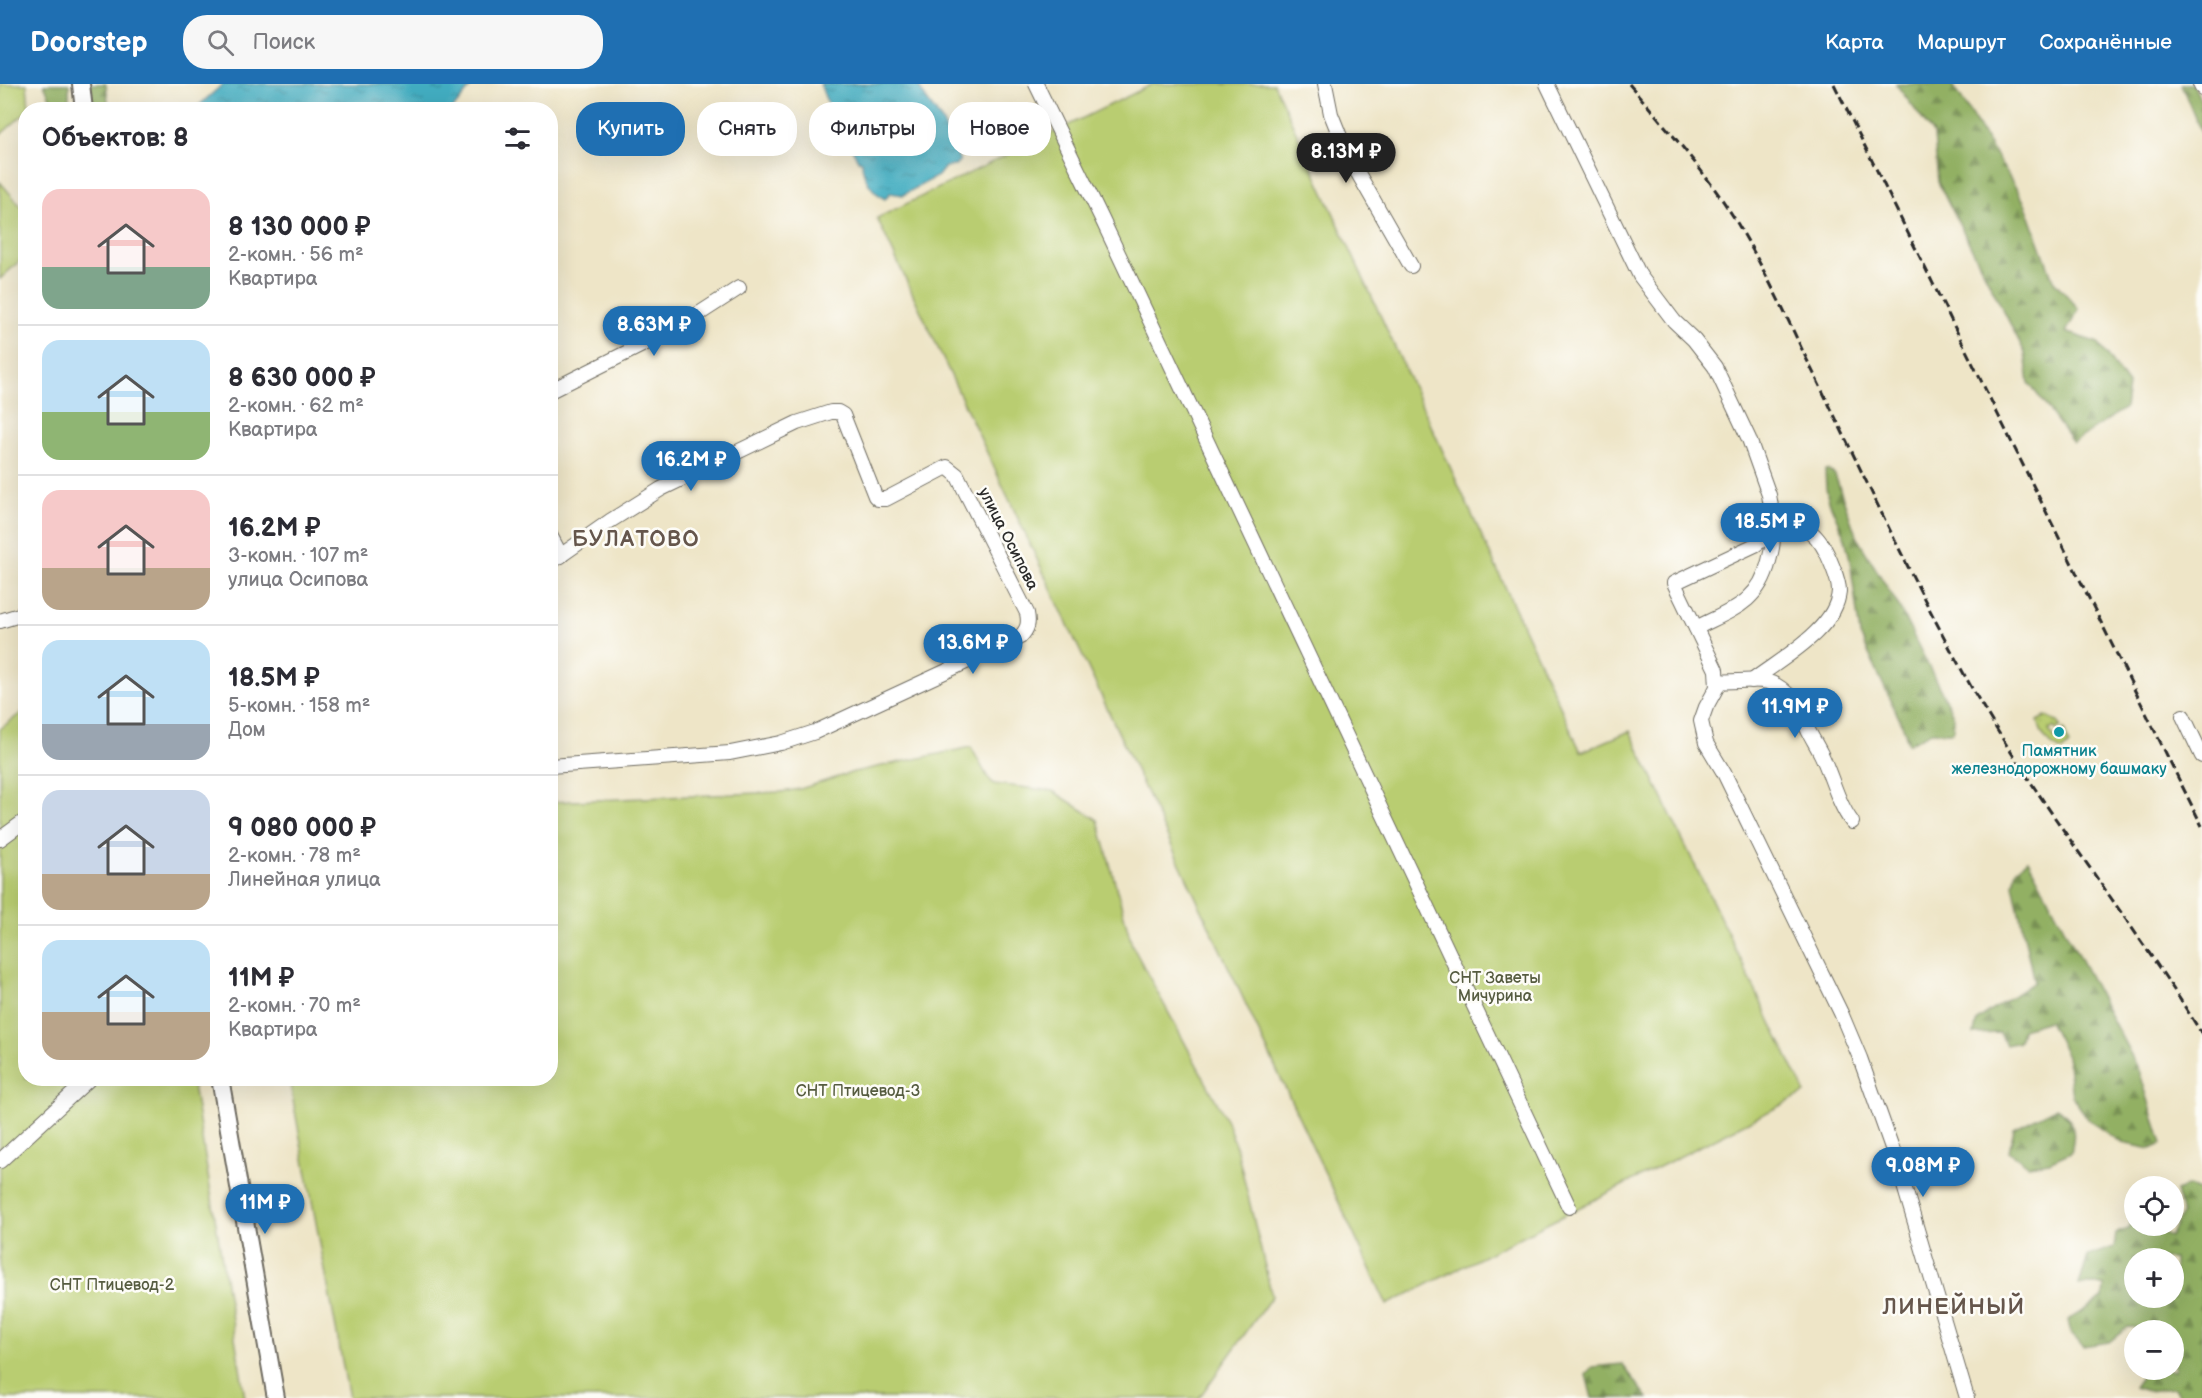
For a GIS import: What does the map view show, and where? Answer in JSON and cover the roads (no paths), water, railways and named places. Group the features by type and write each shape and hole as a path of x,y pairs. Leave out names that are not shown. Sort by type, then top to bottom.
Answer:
{"main road":[{"path":"81,84 83,102"},
{"path":"221,1086 276,1398"}],"street":[{"path":"1036,84 1569,1207"},
{"path":"1325,84 1331,114 1347,154 1411,267"},
{"path":"1547,84 1640,276 1674,321 1705,352 1722,380 1761,468 1769,495 1774,544 1767,571 1752,597 1696,628"},
{"path":"2200,84 2202,88"},
{"path":"558,387 680,326 739,288"},
{"name":"улица Осипова","path":"558,558 661,489 797,423 831,412 838,412 843,415 878,499 886,499 947,467 957,475 1027,613 1029,622 1026,631 1020,637 815,732 781,743 730,753 558,764"},
{"path":"1771,522 1766,537 1755,545 1674,583 1716,670 1717,687 1701,721 1706,743 1724,772 1841,1013 1860,1058 1897,1162 1967,1398"},
{"path":"1752,681 1825,624 1837,602 1839,590 1829,558 1821,542 1810,530 1771,522"},
{"path":"0,621 18,615"},
{"path":"1717,681 1771,683 1786,692 1800,709 1845,813 1852,822"},
{"path":"2183,716 2202,756"},
{"path":"0,839 18,826"},
{"path":"0,1161 81,1086"}],"water":[{"path":"223,84 473,84 459,102 203,102"},
{"path":"820,84 918,84 928,102 827,102"},
{"path":"936,114 948,134 948,156 958,156 960,160 955,166 945,167 938,176 903,195 890,193 885,199 869,183 862,161 856,156 936,156"}],"railway":[{"path":"1629,84 1670,132 1733,216 1772,287 1901,552 1959,665 2016,760 2142,942 2202,1034"},
{"path":"1834,84 2202,826"}],"place":[{"name":"Памятник железнодорожному башмаку","path":"2059,732"}],"district":[{"name":"БУЛАТОВО","path":"636,539"},
{"name":"ЛИНЕЙНЫЙ","path":"1954,1307"}],"park label":[{"name":"СНТ Заветы Мичурина","path":"1495,987"},
{"name":"СНТ Птицевод-3","path":"858,1091"},
{"name":"СНТ Птицевод-2","path":"112,1285"}]}
